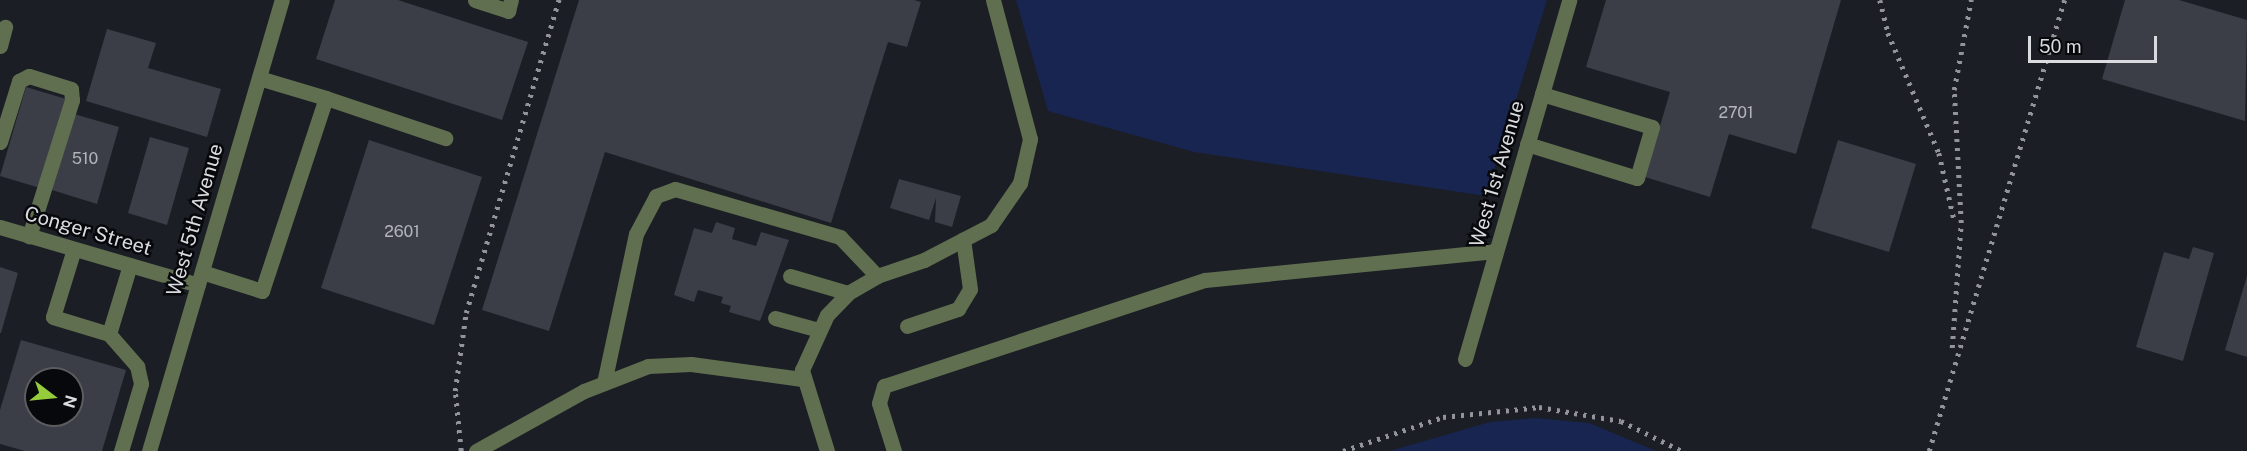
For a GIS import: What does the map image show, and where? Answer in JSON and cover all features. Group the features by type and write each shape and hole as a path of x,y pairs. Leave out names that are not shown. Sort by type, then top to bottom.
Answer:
{"street":[{"name":"West 5th Avenue","path":"148,451 282,0"},
{"path":"475,0 508,11 511,0"},
{"path":"827,451 802,380 802,370 819,330 848,293 877,276 924,260 991,225 1010,203 1027,164 1030,139 993,0"},
{"name":"West 1st Avenue","path":"1465,359 1569,0"},
{"path":"0,46 5,27"},
{"path":"0,142 19,81 29,76 71,88 72,100 29,236"},
{"path":"259,78 445,138"},
{"path":"1527,144 1637,178 1652,127 1542,94"},
{"name":"Conger Street","path":"0,227 130,265 262,291 326,99"},
{"path":"604,383 636,234 656,196 675,189 840,237 877,276"},
{"path":"907,326 958,309 970,289 963,239"},
{"path":"74,249 53,317 109,334 137,366 141,384 121,451"},
{"path":"894,451 879,403 884,386 1205,280 1496,250"},
{"path":"109,334 130,265"},
{"path":"790,276 848,293"},
{"path":"775,318 819,330"},
{"path":"476,451 604,383 648,366 692,364 802,380"},
{"path":"141,384 166,392"},
{"path":"128,428 153,435"}],"shaded area":[{"path":"1016,0 1547,0 1486,196 1194,152 1048,111"},
{"path":"1536,418 1589,423 1656,451 1390,451 1490,422"}],"building":[{"path":"335,0 398,0 528,42 502,120 316,59"},
{"path":"579,0 914,0 921,2 907,47 888,42 831,223 605,152 549,331 482,310"},
{"path":"1606,0 1841,0 1796,154 1729,134 1710,197 1645,177 1670,92 1586,67"},
{"path":"2125,0 2179,0 2247,20 2245,121 2102,79"},
{"path":"107,29 156,43 148,68 221,89 207,137 86,101"},
{"path":"26,87 66,99 40,188 0,176"},
{"path":"74,114 119,127 97,204 52,190"},
{"path":"150,137 189,148 167,225 128,213"},
{"path":"369,140 482,177 434,325 321,288"},
{"path":"1838,140 1916,164 1889,252 1811,228"},
{"path":"899,179 961,196 952,227 935,222 936,198 929,220 890,208"},
{"path":"716,222 735,228 732,239 756,246 761,232 789,240 760,321 729,312 731,306 721,303 723,297 698,290 694,302 674,295 694,228 712,233"},
{"path":"2193,247 2214,253 2183,361 2136,347 2164,252 2189,259"},
{"path":"0,267 18,273 1,333 0,333"},
{"path":"2247,276 2247,357 2225,350"},
{"path":"21,340 126,370 102,451 25,451 0,444 0,410"}],"railway":[{"path":"461,451 455,391 466,313 559,0"},
{"path":"1880,0 1888,33 1939,153 1954,219"},
{"path":"1952,348 1961,223 1954,90 1971,0"},
{"path":"1929,451 2064,0"},
{"path":"1343,451 1443,417 1539,407 1621,421 1682,451"}]}
